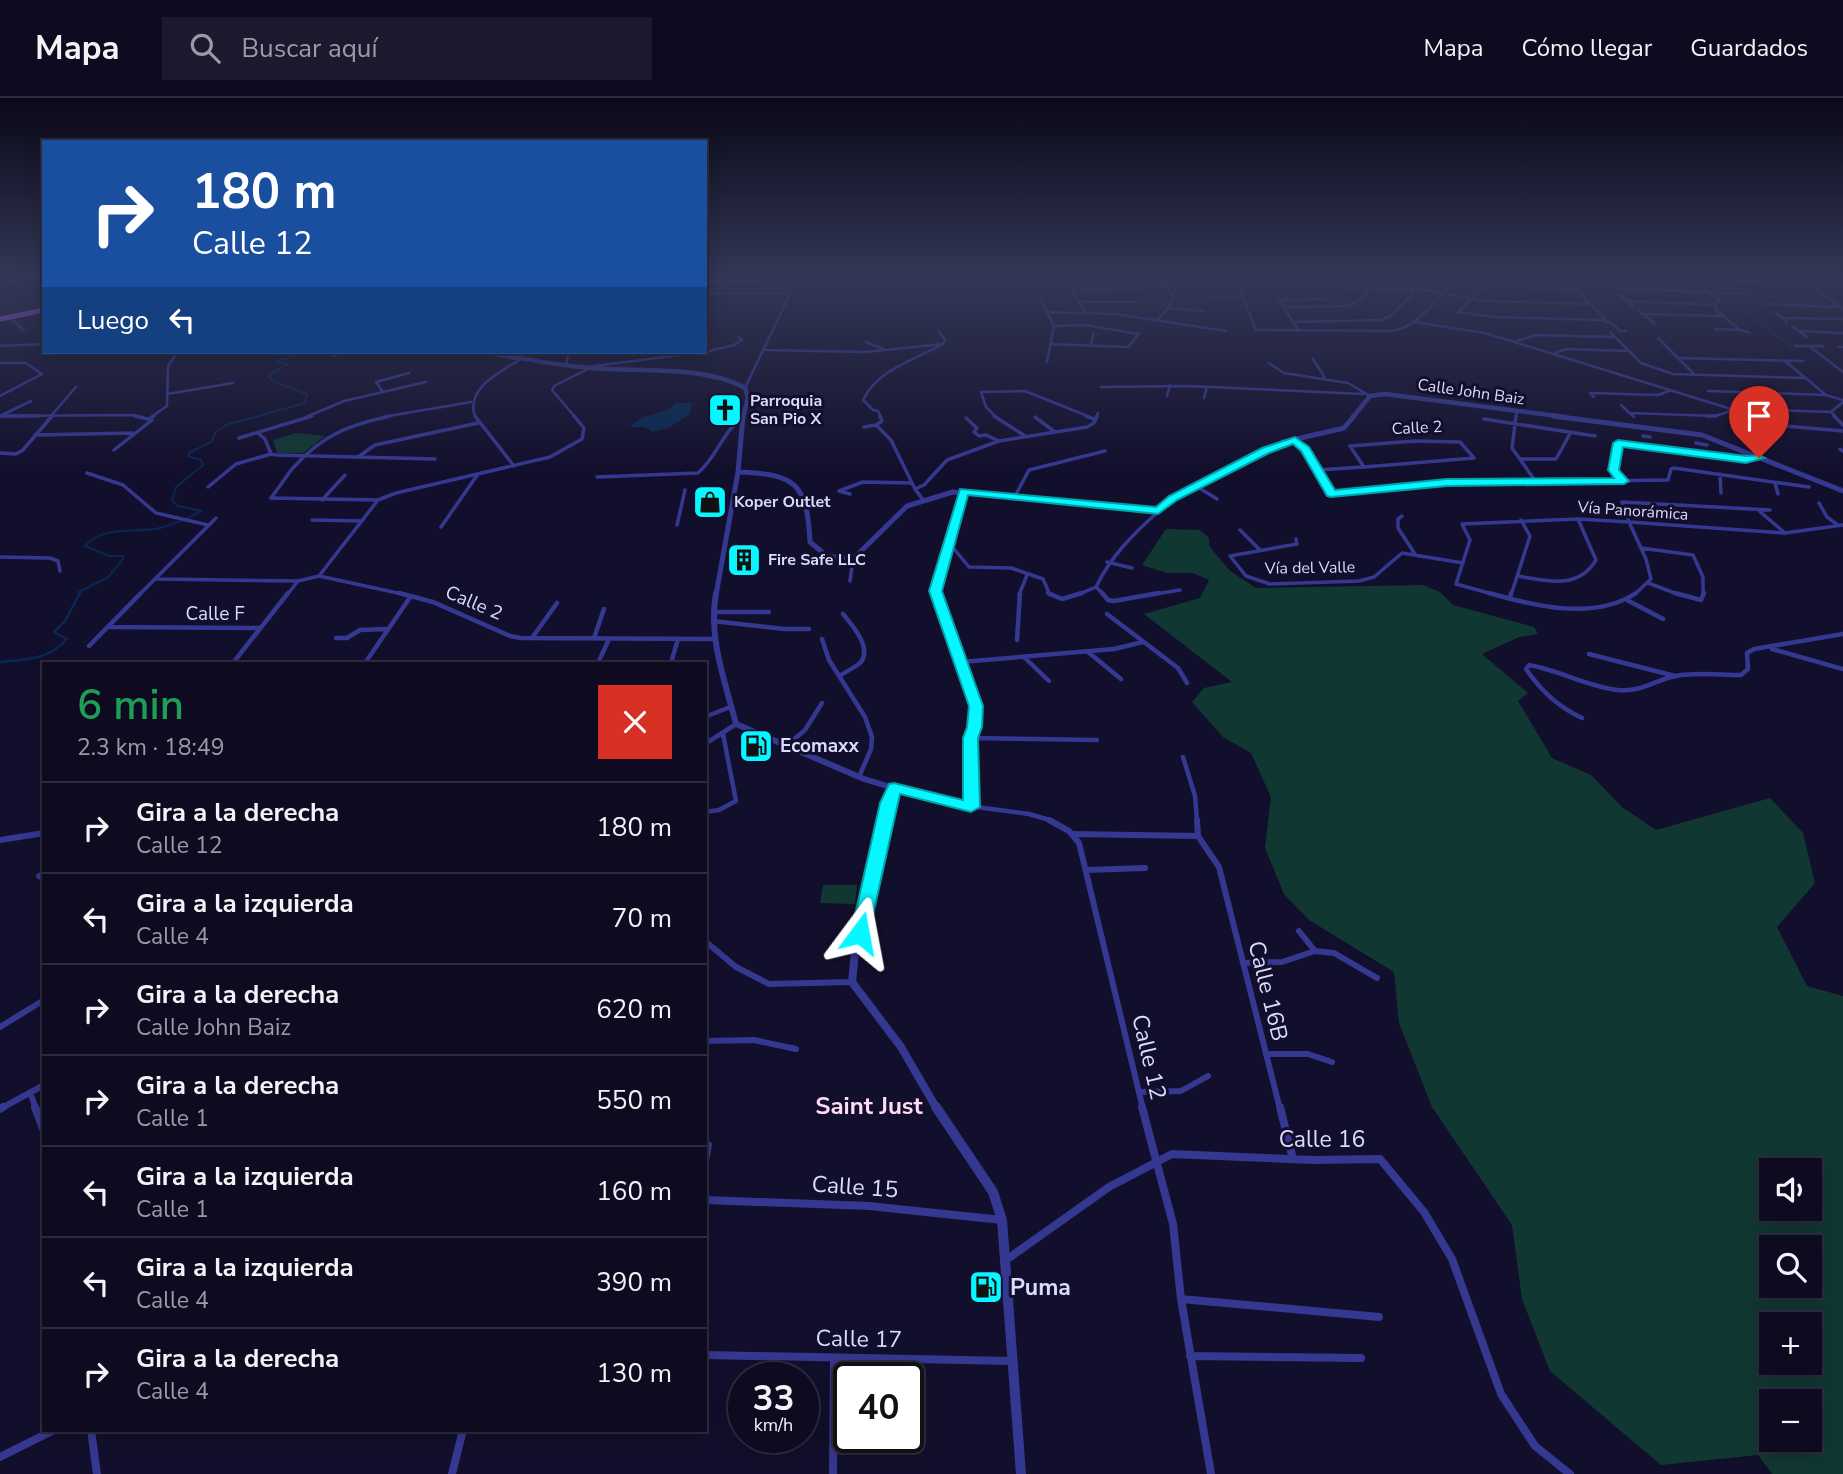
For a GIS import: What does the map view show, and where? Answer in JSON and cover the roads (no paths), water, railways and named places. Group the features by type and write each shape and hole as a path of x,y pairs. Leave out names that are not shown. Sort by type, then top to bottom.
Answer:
{"street":[{"path":"707,352 740,341"},
{"path":"768,341 745,388 748,398 743,417 738,472 713,612 714,639 736,724 859,777 971,807 1040,815 1073,834 1198,836 1195,796 1183,757"},
{"path":"863,428 882,421 878,411 865,404 866,390 880,376 945,341"},
{"path":"1091,346 1092,341"},
{"path":"1047,362 1051,344 1128,346 1132,341"},
{"path":"1618,341 1641,363 1658,370 1805,378"},
{"path":"1661,341 1694,374"},
{"path":"866,342 885,349"},
{"path":"1515,342 1798,429 1843,431"},
{"path":"0,346 42,344"},
{"path":"764,351 841,353 943,344"},
{"path":"1795,345 1823,346"},
{"path":"1809,346 1843,372"},
{"path":"1552,353 1566,349 1628,351"},
{"path":"0,416 132,415 149,419 165,409 168,366 177,354"},
{"path":"334,356 342,354"},
{"path":"491,354 588,368 707,375 730,380 745,388"},
{"path":"566,364 569,354"},
{"path":"640,354 641,360"},
{"path":"471,402 368,422 338,432 318,442 303,456 271,498 378,500 396,493 550,457 582,439 584,428 552,390 588,368 680,354"},
{"path":"1679,358 1802,361"},
{"path":"514,466 478,423 472,412 471,402 484,383 521,359"},
{"path":"1313,359 1325,378"},
{"path":"1771,410 1831,412 1843,401 1826,394 1785,361"},
{"path":"0,363 26,363 42,374 0,396"},
{"path":"1269,363 1284,373 1348,383 1363,394"},
{"path":"383,392 376,382 409,373"},
{"path":"239,438 314,415 344,401 426,382"},
{"path":"167,394 233,383"},
{"path":"1167,396 1171,386"},
{"path":"0,453 16,454 76,387"},
{"path":"948,548 955,550 969,567 1011,568 1043,579 1047,591 1057,598 1072,597 1096,587 1107,562 1173,498 1265,451 1295,440 1344,428 1370,396 1208,387 1101,387"},
{"path":"1204,398 1208,387"},
{"path":"1241,396 1242,389"},
{"path":"1594,397 1590,393 1658,395 1671,390"},
{"path":"1025,436 989,412 982,401 981,392 1025,391 1094,419"},
{"path":"1275,391 1279,398"},
{"path":"1708,391 1826,394"},
{"name":"Calle John Baiz","path":"1370,396 1397,394 1702,435 1843,491"},
{"path":"0,416 31,401"},
{"path":"1621,405 1634,417"},
{"path":"1630,413 1716,416 1734,410"},
{"path":"1517,411 1512,448 1536,482"},
{"path":"1831,412 1843,425"},
{"path":"915,489 924,485 947,460 999,441 1087,427 1094,423 1098,413"},
{"path":"597,477 698,473 709,465 736,420 743,417"},
{"path":"1035,417 1055,432"},
{"path":"966,418 977,428 974,432 979,436 986,435 999,441"},
{"path":"114,450 152,422 149,419"},
{"path":"1484,419 1595,436"},
{"path":"358,457 375,445 478,423"},
{"path":"876,425 891,440 915,489 924,501"},
{"path":"1520,460 1556,459 1571,432"},
{"path":"35,435 132,433"},
{"path":"258,433 265,439 271,454"},
{"path":"1647,437 1649,447"},
{"path":"1295,440 1305,449 1331,494 1447,483 1668,480 1671,469 1674,468 1809,487"},
{"name":"Calle 2","path":"1317,470 1472,460 1474,458 1460,442 1452,440 1350,446 1363,467"},
{"path":"1624,481 1613,470 1618,443 1746,460 1759,458"},
{"path":"1699,443 1704,454"},
{"path":"1699,443 1707,444"},
{"path":"1015,496 1029,470 1105,451"},
{"path":"208,486 237,462 252,456 271,454 435,459"},
{"path":"738,472 788,478 808,507 810,542 827,556 853,559 863,552 901,510 924,501 964,492 1158,511"},
{"path":"87,473 123,485 156,513 208,526"},
{"path":"441,527 478,474"},
{"path":"1720,474 1721,493"},
{"path":"323,500 345,475"},
{"path":"850,494 839,491 852,483 912,483"},
{"path":"1775,483 1778,494"},
{"path":"1196,486 1217,499"},
{"path":"677,525 685,490"},
{"path":"964,492 935,591 976,706 975,727 971,738 971,807"},
{"path":"157,579 298,581 319,576 378,500"},
{"path":"1402,516 1398,519 1398,528 1415,554 1463,563 1456,584 1510,598 1572,608 1598,607 1627,600 1651,579 1649,565 1628,523 1622,502 1770,510"},
{"path":"1819,503 1827,517 1841,525"},
{"path":"1758,510 1785,533"},
{"path":"89,646 216,518"},
{"path":"1518,576 1559,581 1581,579 1591,573 1596,560 1578,519"},
{"name":"Vía Panorámica","path":"1463,563 1470,540 1462,524 1578,519 1785,533 1841,525"},
{"path":"312,520 362,521"},
{"path":"1510,598 1530,536 1521,520"},
{"path":"1240,530 1260,550"},
{"name":"Vía del Valle","path":"1296,539 1297,544 1230,556 1247,576 1270,584 1359,581 1374,577 1402,553 1415,554"},
{"path":"1641,548 1693,555 1704,576 1705,590 1700,600 1690,599 1648,583"},
{"path":"0,557 50,558 58,561 60,571"},
{"path":"850,581 853,559"},
{"path":"1107,562 1132,568"},
{"path":"1017,640 1020,593 1027,575"},
{"name":"Calle 2","path":"319,576 433,602 510,636 714,639"},
{"name":"Calle F","path":"109,627 259,628 298,581"},
{"path":"1096,587 1105,598 1114,601 1181,590"},
{"path":"366,662 411,596"},
{"path":"1627,600 1663,620"},
{"path":"532,638 557,603"},
{"path":"594,638 604,609"},
{"path":"713,612 769,612"},
{"path":"841,675 862,662 863,656 860,635 843,614"},
{"path":"1107,614 1177,667 1187,682"},
{"path":"713,621 793,630 809,629"},
{"path":"234,662 259,628"},
{"path":"336,638 347,638 360,630 387,629"},
{"path":"1589,654 1675,676 1741,675 1748,669 1747,653 1843,635"},
{"path":"598,662 609,639"},
{"path":"671,662 678,639"},
{"path":"822,639 829,660 841,675 873,737 872,749 859,777"},
{"path":"961,662 1114,649 1143,642"},
{"path":"1769,648 1843,669"},
{"path":"1087,651 1121,679"},
{"path":"1025,658 1049,681"},
{"path":"1582,718 1563,710 1550,699 1526,669 1529,665 1553,669 1619,690 1647,688 1675,676"},
{"path":"785,747 804,730 822,702"},
{"path":"707,716 730,707"},
{"path":"707,743 736,724"},
{"path":"707,812 719,810 736,801 723,734"},
{"path":"971,738 1097,740"},
{"path":"894,788 888,803 855,953 852,982 901,1048 937,1109 974,1160 993,1192 1002,1220 1006,1260 1021,1474"},
{"path":"0,840 42,833"},
{"name":"Calle 12","path":"1073,834 1079,843 1087,870 1155,1160 1173,1224 1181,1299 1211,1474"},
{"name":"Calle 16B","path":"1198,836 1219,867 1293,1159"},
{"path":"1087,870 1145,868"},
{"path":"1299,931 1315,951"},
{"path":"707,943 736,967 769,984 852,982"},
{"path":"1243,963 1282,962 1315,951 1334,953 1377,978"},
{"path":"0,1027 42,1001"},
{"path":"707,1041 754,1040 796,1049"},
{"path":"1266,1054 1308,1054 1332,1062"},
{"path":"1139,1092 1181,1091 1208,1076"},
{"path":"0,1109 42,1085"},
{"path":"30,1092 42,1125"},
{"path":"707,1150 708,1145"},
{"name":"Calle 16","path":"1006,1260 1155,1160 1172,1154 1293,1159 1374,1158 1385,1163 1424,1212 1452,1259 1501,1394 1535,1446 1570,1474"},
{"name":"Calle 15","path":"707,1200 869,1206 1002,1220"},
{"path":"1181,1299 1379,1317"},
{"name":"Calle 17","path":"707,1355 1012,1360"},
{"path":"1190,1356 1361,1358"},
{"path":"833,1474 834,1358"},
{"path":"0,1457 50,1432"},
{"path":"91,1432 97,1474"},
{"path":"452,1474 462,1432"}],"water":[{"path":"676,403 692,403 689,415 668,428 652,432 645,427 630,427 642,418 665,411"}],"waterway":[{"path":"1783,341 1793,349"},
{"path":"79,595 79,592 108,577 123,559 123,556 109,556 85,546 93,539 111,532 165,527 202,511 178,506 172,501 176,487 203,465 201,460 188,456 189,453 211,442 216,432 226,425 305,403 307,394 275,382 268,376 287,364 275,361 305,354"},
{"path":"0,662 45,655 60,646 67,639 54,632 65,621 79,595"}],"place":[{"name":"Parroquia San Pio X","path":"725,410"},
{"name":"Koper Outlet","path":"710,502"},
{"name":"Fire Safe LLC","path":"744,560"},
{"name":"Ecomaxx","path":"756,746"},
{"name":"Puma","path":"986,1287"}],"district":[{"name":"Saint Just","path":"869,1106"}]}
